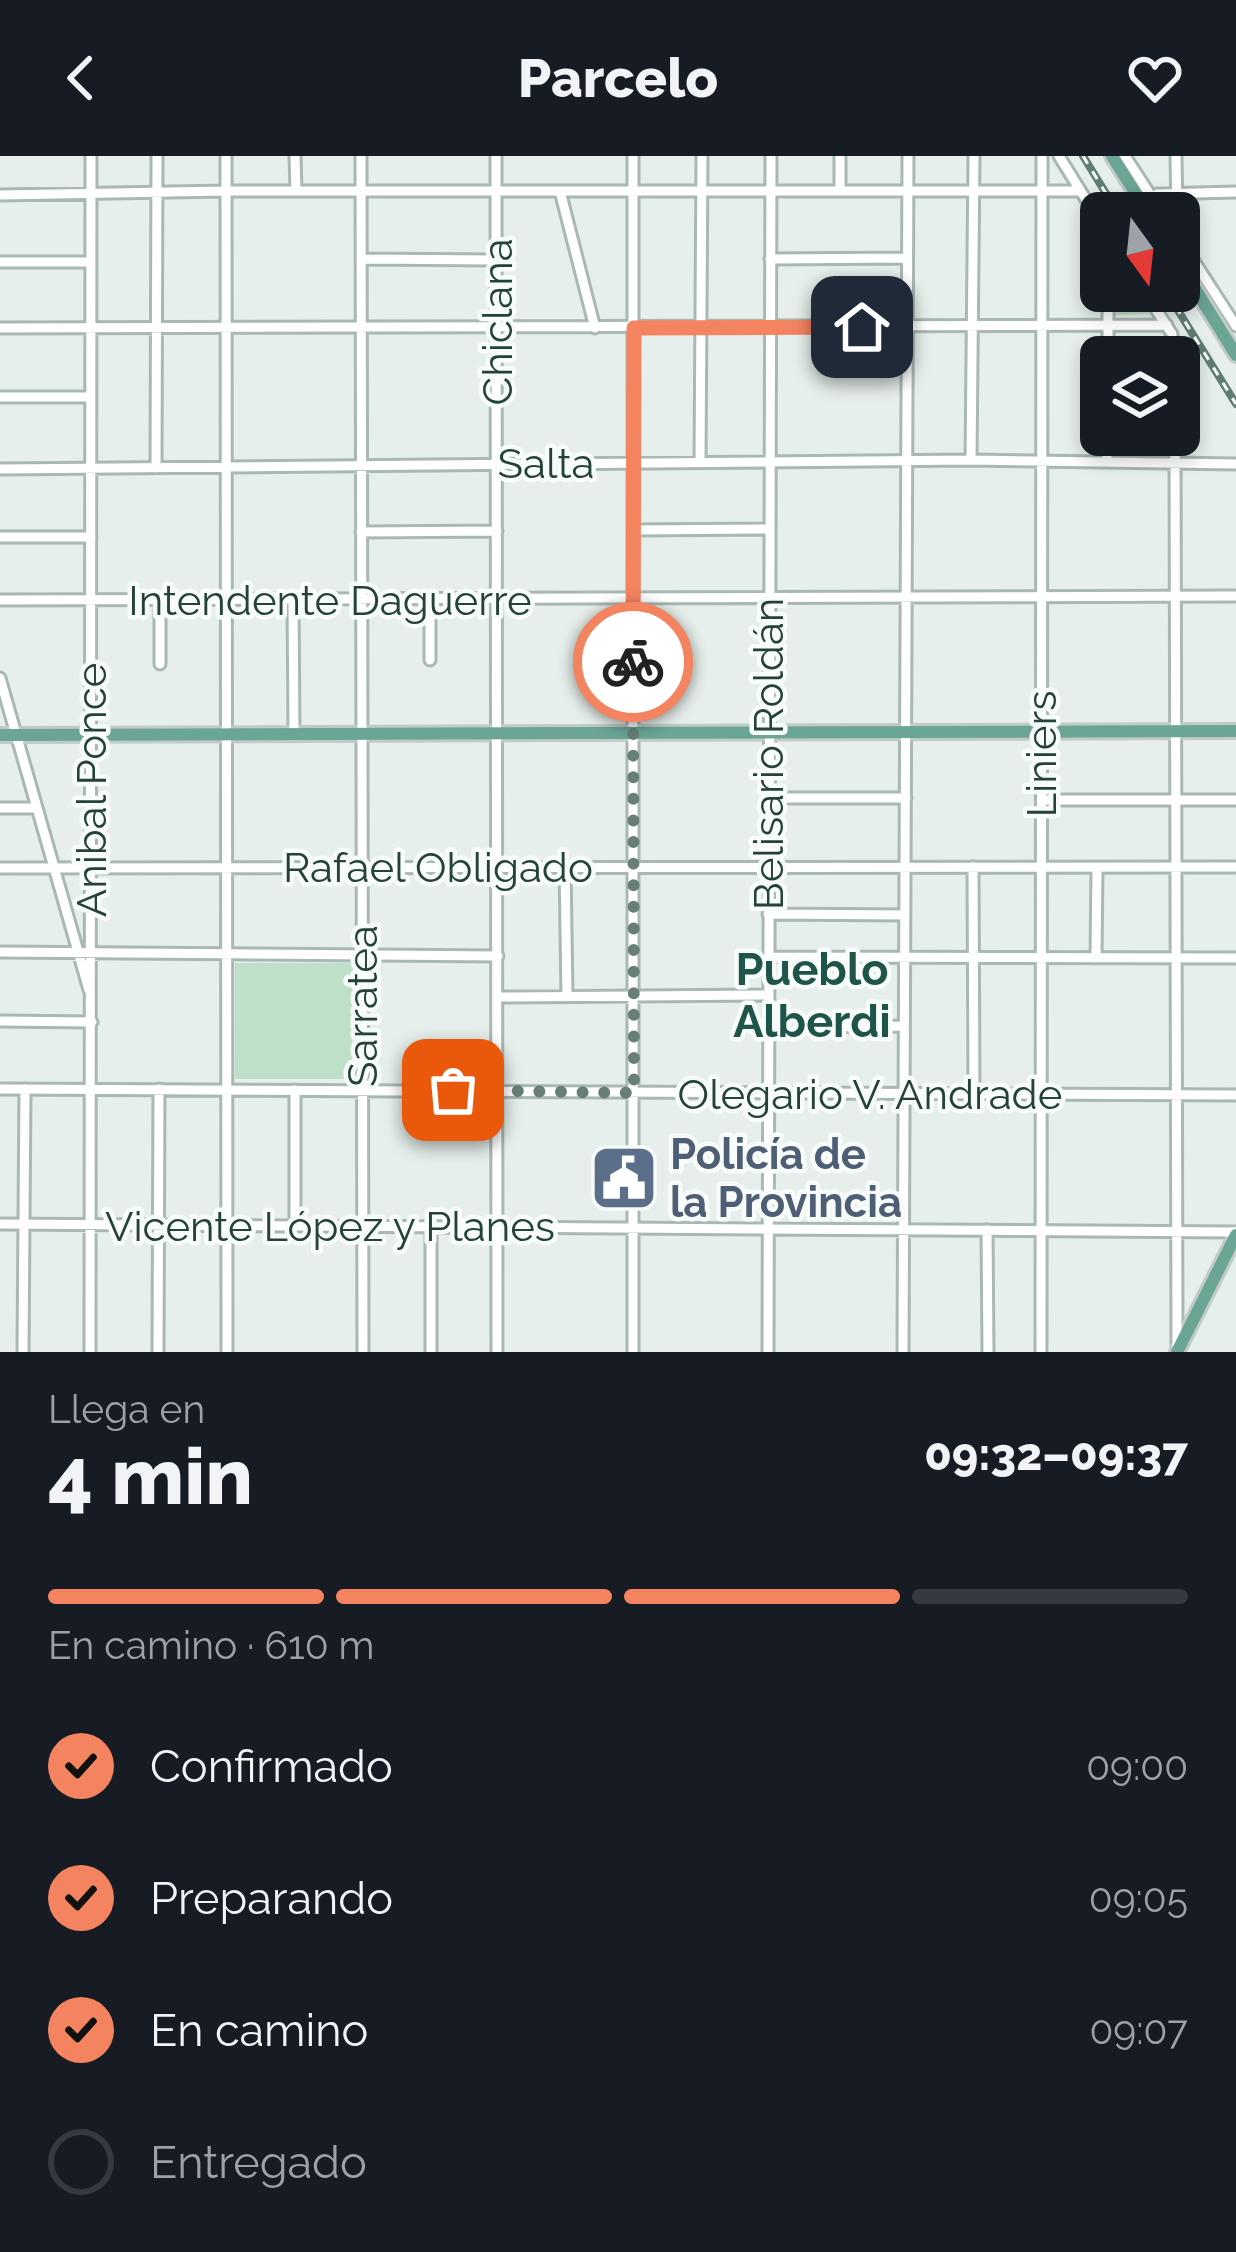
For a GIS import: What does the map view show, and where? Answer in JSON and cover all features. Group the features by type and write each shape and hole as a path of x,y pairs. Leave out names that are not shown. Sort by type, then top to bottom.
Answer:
{"main road":[{"path":"1102,156 1131,192"},
{"path":"1112,156 1134,192"},
{"path":"1200,297 1236,355"},
{"path":"1200,311 1236,368"},
{"path":"0,738 363,732 1236,731"},
{"path":"1177,1352 1236,1233"}],"street":[{"name":"Anibal Ponce","path":"90,1352 91,156"},
{"path":"156,468 157,156"},
{"path":"226,156 227,1352"},
{"path":"295,156 296,191"},
{"name":"Sarratea","path":"361,156 363,1352"},
{"name":"Chiclana","path":"496,156 497,1352"},
{"path":"633,156 633,1352"},
{"path":"700,463 702,156"},
{"name":"Belisario Roldán","path":"768,1352 771,156"},
{"path":"840,156 840,190"},
{"path":"903,1352 908,156"},
{"path":"971,460 974,156"},
{"name":"Liniers","path":"1041,1352 1042,156"},
{"path":"0,195 1079,191 1059,156"},
{"path":"1126,156 1138,192"},
{"path":"1176,156 1176,192"},
{"path":"560,191 595,328"},
{"path":"1200,194 1236,193"},
{"path":"770,259 908,258"},
{"path":"361,259 496,260"},
{"path":"0,262 90,262"},
{"path":"1200,270 1236,326"},
{"path":"1108,312 1108,336"},
{"path":"1158,312 1172,336"},
{"path":"0,328 1167,325"},
{"path":"0,397 90,397"},
{"path":"1107,456 1107,461"},
{"path":"1174,456 1177,1352"},
{"name":"Salta","path":"0,470 908,460 1236,464"},
{"path":"633,530 769,529"},
{"path":"361,532 497,532"},
{"path":"0,537 91,537"},
{"name":"Intendente Daguerre","path":"0,600 1236,596"},
{"path":"430,599 430,660"},
{"path":"293,600 294,733"},
{"path":"160,601 160,664"},
{"path":"0,678 92,1001"},
{"path":"768,798 906,798"},
{"path":"1042,800 1236,800"},
{"path":"0,808 36,808"},
{"path":"565,867 567,997"},
{"path":"973,867 974,1094"},
{"name":"Rafael Obligado","path":"0,868 1236,867"},
{"path":"1096,958 1097,868"},
{"path":"768,914 905,915"},
{"path":"0,952 498,956"},
{"path":"768,957 1236,958"},
{"path":"499,997 768,995"},
{"path":"0,1021 92,1022"},
{"path":"816,1027 904,1026"},
{"name":"Olegario V. Andrade","path":"0,1089 1236,1095"},
{"path":"23,1352 25,1089"},
{"path":"158,1352 159,1089"},
{"path":"295,1090 295,1226"},
{"name":"Vicente López y Planes","path":"0,1224 1236,1233"},
{"path":"431,1226 431,1352"},
{"path":"987,1230 988,1352"}],"green space":[{"path":"235,963 353,963 352,1079 235,1079"}],"railway":[{"path":"1083,156 1105,192"},
{"path":"1179,312 1236,404"}],"way so far":[{"path":"453,1090 634,1093 633,662"}],"place":[{"name":"Policía de la Provincia","path":"624,1178"}],"district":[{"name":"Pueblo Alberdi","path":"812,995"}],"route":[{"path":"633,662 634,328 862,327"}]}
